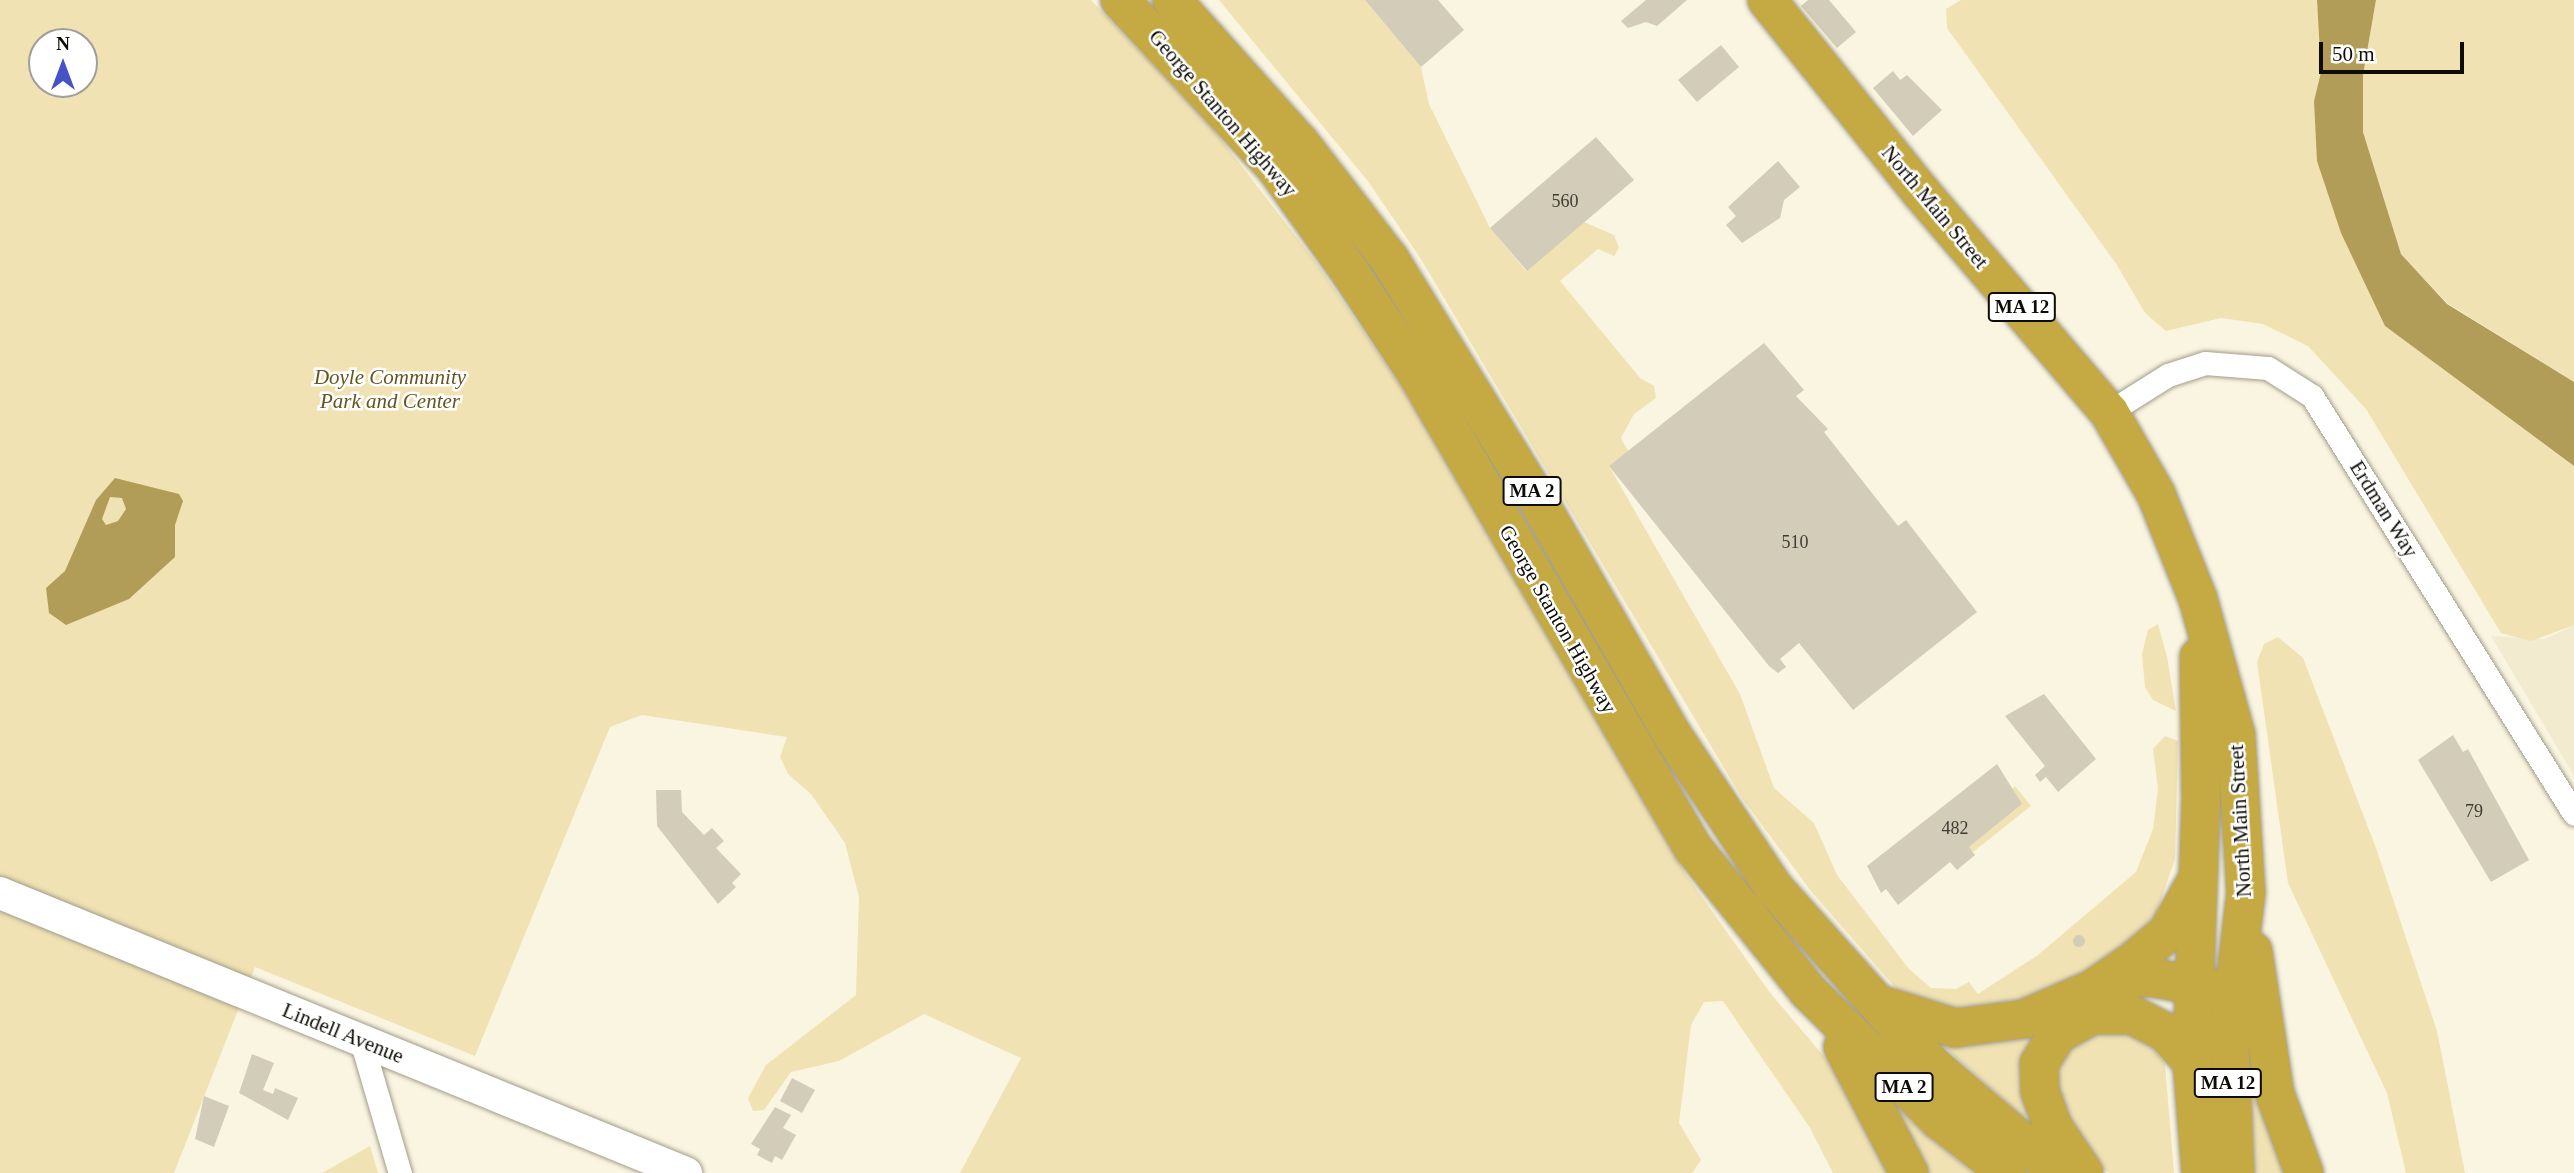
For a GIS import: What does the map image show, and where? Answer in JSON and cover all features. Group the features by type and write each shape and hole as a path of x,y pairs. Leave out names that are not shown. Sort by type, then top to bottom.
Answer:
{"highway":[{"name":"George Stanton Highway","path":"1120,0 1276,168 1352,275 1420,379 1693,848 1808,992 1939,1120 2007,1173"},
{"name":"George Stanton Highway","path":"1172,0 1300,143 1390,260 1533,492 1671,733 1773,888 1869,999 1987,1116 2059,1173"},
{"name":"North Main Street","path":"1767,0 1920,191 2109,412 2156,494 2198,598 2236,734 2246,892 2234,993 2228,1080 2235,1173"},
{"name":"North Main Street","path":"2198,598 2198,870 2192,1062 2201,1173"},
{"path":"1869,999 1929,1023 1983,1028 2024,1019 2108,980 2167,933 2198,870"},
{"path":"2246,892 2275,1094 2304,1173"},
{"path":"2108,980 2149,977 2234,993"},
{"path":"1808,992 1860,1074 1909,1173"},
{"path":"2084,1173 2053,1126 2040,1091 2039,1063 2058,1034 2092,1015 2132,1015 2165,1032 2192,1062"}],"street":[{"name":"Erdman Way","path":"2109,412 2168,375 2205,363 2268,368 2312,396 2574,814"},
{"name":"Lindell Avenue","path":"0,893 686,1173"},
{"path":"361,1040 400,1173"}],"shaded area":[{"path":"2317,0 2376,0 2363,75 2363,132 2401,254 2447,304 2574,382 2574,466 2385,326 2341,233 2317,161 2314,101 2321,72"},
{"path":"115,478 179,494 183,501 175,525 175,557 129,599 66,625 49,613 46,588 65,571 96,500","holes":["110,497 122,498 126,509 118,521 106,525 102,519"]},
{"path":"2574,625 2574,776 2491,636 2545,639"}],"green space":[{"name":"Doyle Community Park and Center","path":"0,0 1091,0 1209,124 1318,265 1425,422 1687,876 1771,994 1850,1087 1900,1173 1833,1173 1810,1128 1723,1001 1704,1002 1691,1025 1679,1123 1701,1160 1692,1173 960,1173 1021,1058 924,1014 839,1061 791,1072 764,1110 753,1111 748,1098 766,1065 856,995 859,897 845,843 811,794 788,774 780,757 787,737 642,715 610,727 475,1056 255,967 174,1173 0,1173"},
{"path":"1219,0 1365,0 1421,67 1429,104 1490,228 1526,271 1584,222 1614,235 1619,248 1614,256 1598,249 1560,281 1640,378 1654,386 1656,398 1634,414 1621,438 1628,451 1609,466 1740,694 1774,788 1814,823 1837,875 1909,969 1931,988 1956,989 1969,982 1978,994 2038,955 2136,872 2153,829 2158,789 2153,749 2165,736 2178,741 2175,859 2157,911 2160,914 2138,941 2050,994 1965,1015 1901,994 1811,891 1742,798 1419,256 1367,180"},
{"path":"1961,0 2317,0 2321,72 2314,101 2385,326 2574,466 2574,625 2531,641 2501,633 2366,409 2308,346 2263,324 2221,318 2166,331 2145,313 2117,265 1947,28 1946,9"},
{"path":"2376,0 2574,0 2574,382 2447,303 2401,254 2363,132 2363,75"},
{"path":"2158,624 2167,657 2176,711 2153,700 2145,687 2142,654 2148,630"},
{"path":"2278,637 2303,658 2376,848 2437,1031 2465,1173 2406,1173 2387,1093 2288,883 2257,662 2264,644"},
{"path":"2015,786 2031,806 1973,852 1969,847 2022,804 2011,790"},
{"path":"2045,1019 2031,1113 2023,1117 1930,1034"},
{"path":"2249,1022 2291,1173 2254,1173 2247,1124"},
{"path":"2136,1027 2165,1064 2174,1173 2109,1173 2090,1160 2070,1138 2052,1078 2059,1059 2083,1032"},
{"path":"1899,1110 1973,1173 1922,1173 1893,1115"},
{"path":"370,1146 378,1173 322,1173"}],"building":[{"path":"1365,0 1438,0 1464,30 1421,67"},
{"path":"1646,0 1687,0 1657,26 1646,22 1628,28 1621,21"},
{"path":"1808,0 1829,0 1856,32 1837,48 1801,6"},
{"path":"1721,45 1739,67 1697,102 1678,80"},
{"path":"1893,71 1900,80 1907,75 1942,110 1913,136 1873,88"},
{"path":"1596,137 1634,180 1527,271 1490,228"},
{"path":"1778,161 1800,187 1784,200 1780,218 1742,243 1726,225 1736,216 1728,207"},
{"path":"1764,343 1804,390 1796,396 1828,429 1824,432 1898,526 1906,520 1977,612 1853,710 1799,643 1780,659 1786,667 1778,673 1769,666 1609,466"},
{"path":"2044,694 2096,759 2058,792 2046,777 2040,782 2035,775 2045,766 2005,716"},
{"path":"2453,735 2463,752 2468,749 2529,860 2491,882 2418,760"},
{"path":"1997,764 2022,804 1969,847 1975,855 1957,870 1950,862 1898,905 1886,889 1881,893 1867,866"},
{"path":"656,790 681,790 682,812 704,835 712,828 724,841 716,848 741,874 732,883 736,887 718,904 657,826"},
{"path":"2079,935 2085,941 2079,947 2073,941"},
{"path":"252,1054 274,1063 263,1090 273,1094 275,1088 298,1098 288,1120 239,1093"},
{"path":"792,1078 815,1090 802,1113 780,1101"},
{"path":"204,1096 229,1106 214,1147 195,1139"},
{"path":"775,1107 791,1115 783,1128 796,1135 782,1160 775,1156 772,1163 757,1155 760,1149 751,1144"}]}
